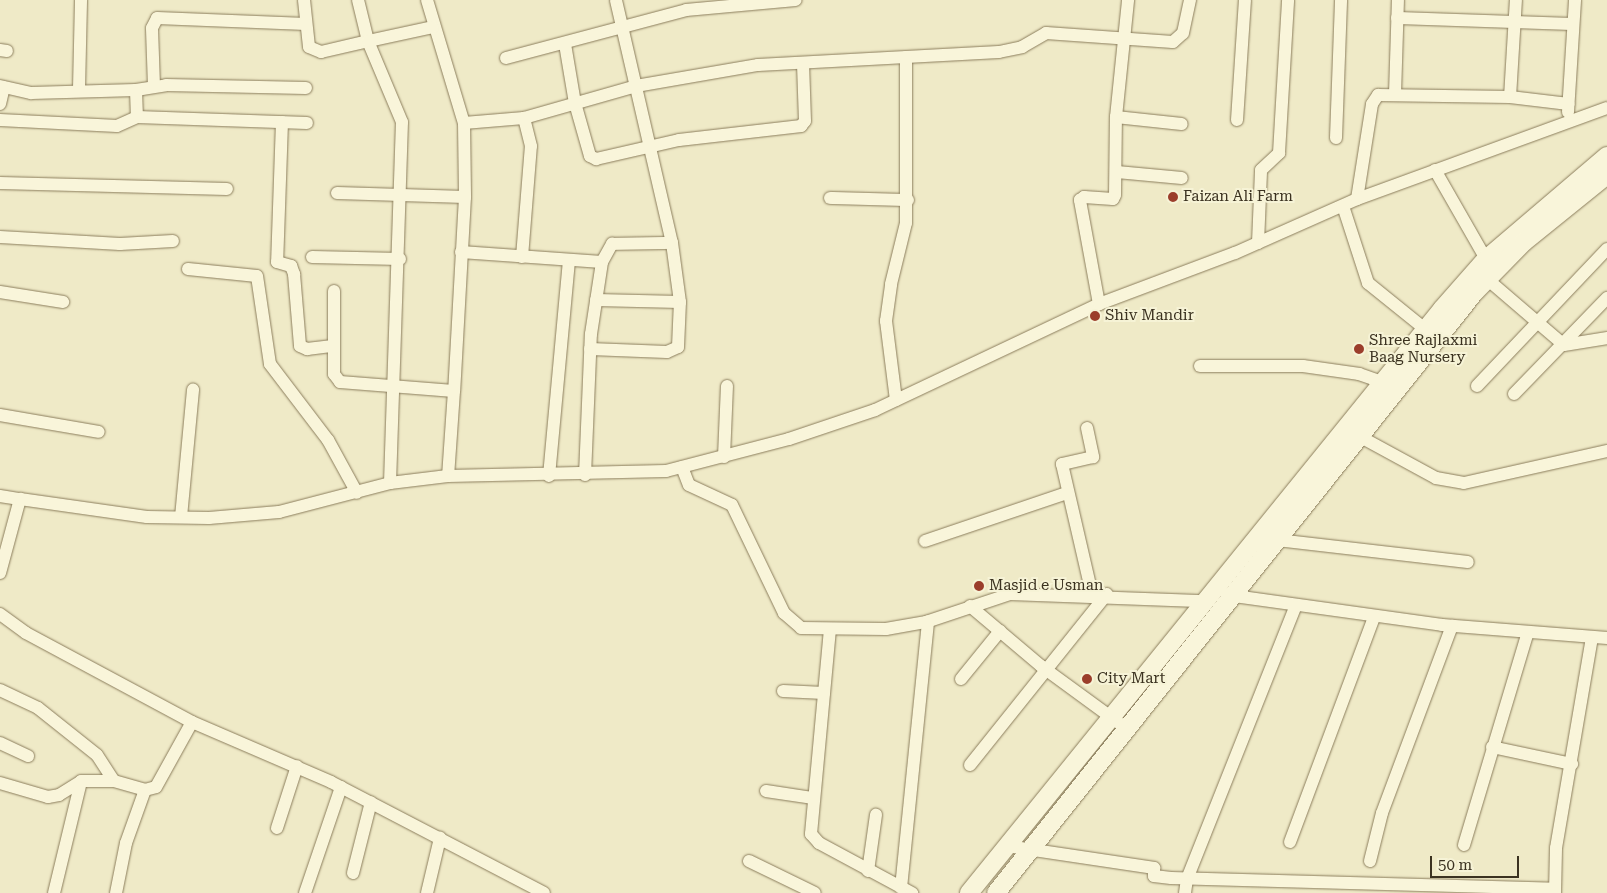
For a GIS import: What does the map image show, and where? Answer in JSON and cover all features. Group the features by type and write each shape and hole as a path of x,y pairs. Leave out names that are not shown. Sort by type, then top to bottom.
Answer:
{"street":[{"path":"79,89 81,0"},
{"path":"304,0 306,24 312,50 320,52 434,27"},
{"path":"358,0 368,41 402,122 400,259 392,386 390,483"},
{"path":"428,0 434,27 464,123 465,197 448,476"},
{"path":"590,348 675,351 680,302 672,243 616,0"},
{"path":"506,58 565,44 686,10 796,0"},
{"path":"1100,304 1080,200 1084,196 1113,199 1117,172 1116,117 1128,0"},
{"path":"464,123 524,118 636,86 712,71 999,52 1022,47 1046,33 1124,41 1173,42 1183,33 1190,0"},
{"path":"1237,120 1245,0"},
{"path":"1258,243 1261,170 1279,154 1288,0"},
{"path":"1336,138 1341,0"},
{"path":"1395,94 1398,0"},
{"path":"1510,97 1516,0"},
{"path":"1568,122 1575,0"},
{"path":"154,86 152,28 157,18 306,24"},
{"path":"1397,18 1514,24 1573,24"},
{"path":"565,44 575,103 593,158 729,132 801,126 805,121 803,64"},
{"path":"896,400 887,306 903,242 908,200 906,57"},
{"path":"0,104 2,86 31,93 79,89 136,90 154,86 306,88"},
{"path":"136,90 137,117"},
{"path":"1356,199 1372,104 1378,95 1510,97 1569,104"},
{"path":"0,496 78,509 181,517 279,512 390,483 448,476 585,475 682,467 724,457 789,439 896,400 1100,304 1258,243 1356,199 1607,108"},
{"path":"0,120 117,126 137,117 307,123"},
{"path":"1116,117 1182,124"},
{"path":"522,257 531,146 524,118"},
{"path":"282,122 277,262 291,266 294,274 300,346 307,349 333,346"},
{"path":"969,893 1425,329 1486,259 1607,156"},
{"path":"1436,170 1486,259"},
{"path":"1117,172 1182,178"},
{"path":"996,893 1233,596 1358,435 1487,279 1524,242 1607,175"},
{"path":"0,183 226,189"},
{"path":"337,193 465,197"},
{"path":"830,198 908,200"},
{"path":"1343,206 1368,283 1425,329"},
{"path":"0,237 120,244 173,241"},
{"path":"585,475 590,348 602,262 612,244 672,243"},
{"path":"1477,386 1607,249"},
{"path":"461,252 602,262"},
{"path":"312,257 400,259"},
{"path":"549,476 569,260"},
{"path":"188,269 257,276 270,364 328,440 357,493"},
{"path":"1487,279 1535,323 1564,345 1607,338"},
{"path":"334,291 334,374 340,382 454,391"},
{"path":"0,292 63,302"},
{"path":"1514,394 1564,345 1607,298"},
{"path":"596,300 680,302"},
{"path":"1200,366 1303,366 1359,374 1382,382"},
{"path":"724,457 727,386"},
{"path":"181,517 193,390"},
{"path":"0,415 98,432"},
{"path":"1087,428 1093,457 1062,464 1067,493 1092,594"},
{"path":"1358,435 1436,478 1464,483 1607,451"},
{"path":"682,467 689,485 732,505 784,613 793,625 886,629 928,622 970,606 1010,594 1233,596 1295,607 1452,626 1607,638"},
{"path":"924,541 1067,493"},
{"path":"0,572 20,499"},
{"path":"1277,540 1468,562"},
{"path":"970,765 1107,594"},
{"path":"970,606 1047,671 1110,719 1127,729"},
{"path":"1186,893 1187,879 1295,607"},
{"path":"0,615 26,633 192,722 297,766 341,787 544,893"},
{"path":"1290,842 1374,617"},
{"path":"830,628 811,834 819,843 868,871 907,890 928,622"},
{"path":"1370,861 1382,813 1452,626"},
{"path":"961,679 1000,631"},
{"path":"1464,845 1528,632"},
{"path":"1007,846 1154,868 1154,876 1187,879 1432,890 1555,891 1556,848 1572,764 1592,637"},
{"path":"0,690 38,708 97,755 114,781"},
{"path":"783,690 824,694"},
{"path":"0,783 48,797 59,795 81,781 114,781 145,790 160,784 192,722"},
{"path":"0,743 28,756"},
{"path":"1492,747 1572,764"},
{"path":"278,828 297,766"},
{"path":"54,893 81,781"},
{"path":"304,893 341,787"},
{"path":"116,893 126,843 145,790"},
{"path":"766,792 813,798"},
{"path":"352,873 371,802"},
{"path":"868,871 876,815"},
{"path":"427,893 440,838"},
{"path":"749,861 815,893"}],"place":[{"name":"Faizan Ali Farm","path":"1173,197"},
{"name":"Shiv Mandir","path":"1095,316"},
{"name":"Shree Rajlaxmi Baag Nursery","path":"1359,349"},
{"name":"Masjid e Usman","path":"979,586"},
{"name":"City Mart","path":"1087,679"}]}
